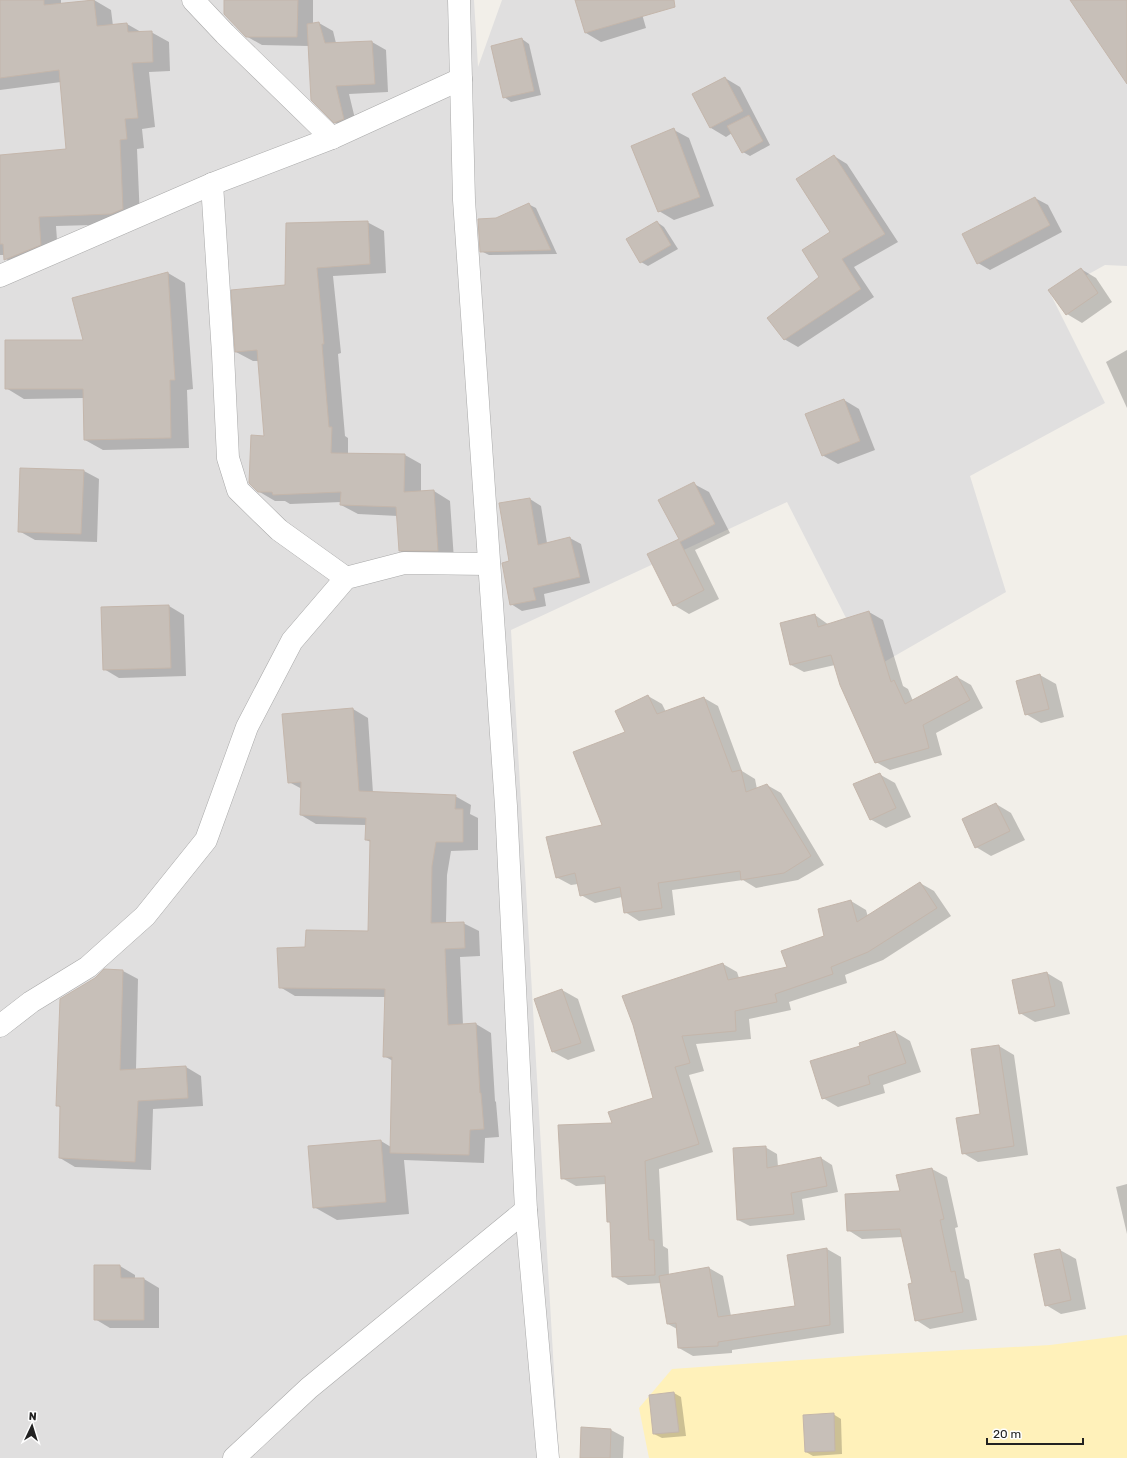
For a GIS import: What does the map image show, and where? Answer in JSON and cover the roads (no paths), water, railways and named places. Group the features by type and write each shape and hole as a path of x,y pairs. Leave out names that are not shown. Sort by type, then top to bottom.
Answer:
{"street":[{"path":"193,0 231,40 332,138"},
{"path":"459,0 464,200 506,806 526,1210 548,1458"},
{"path":"0,276 212,184 332,138 461,78"},
{"path":"212,184 228,458 238,490 278,530 346,578"},
{"path":"0,1026 32,1002 88,967 145,916 206,840 248,727 292,641 346,578 404,563 489,564"},
{"path":"234,1458 308,1388 526,1210"}]}
